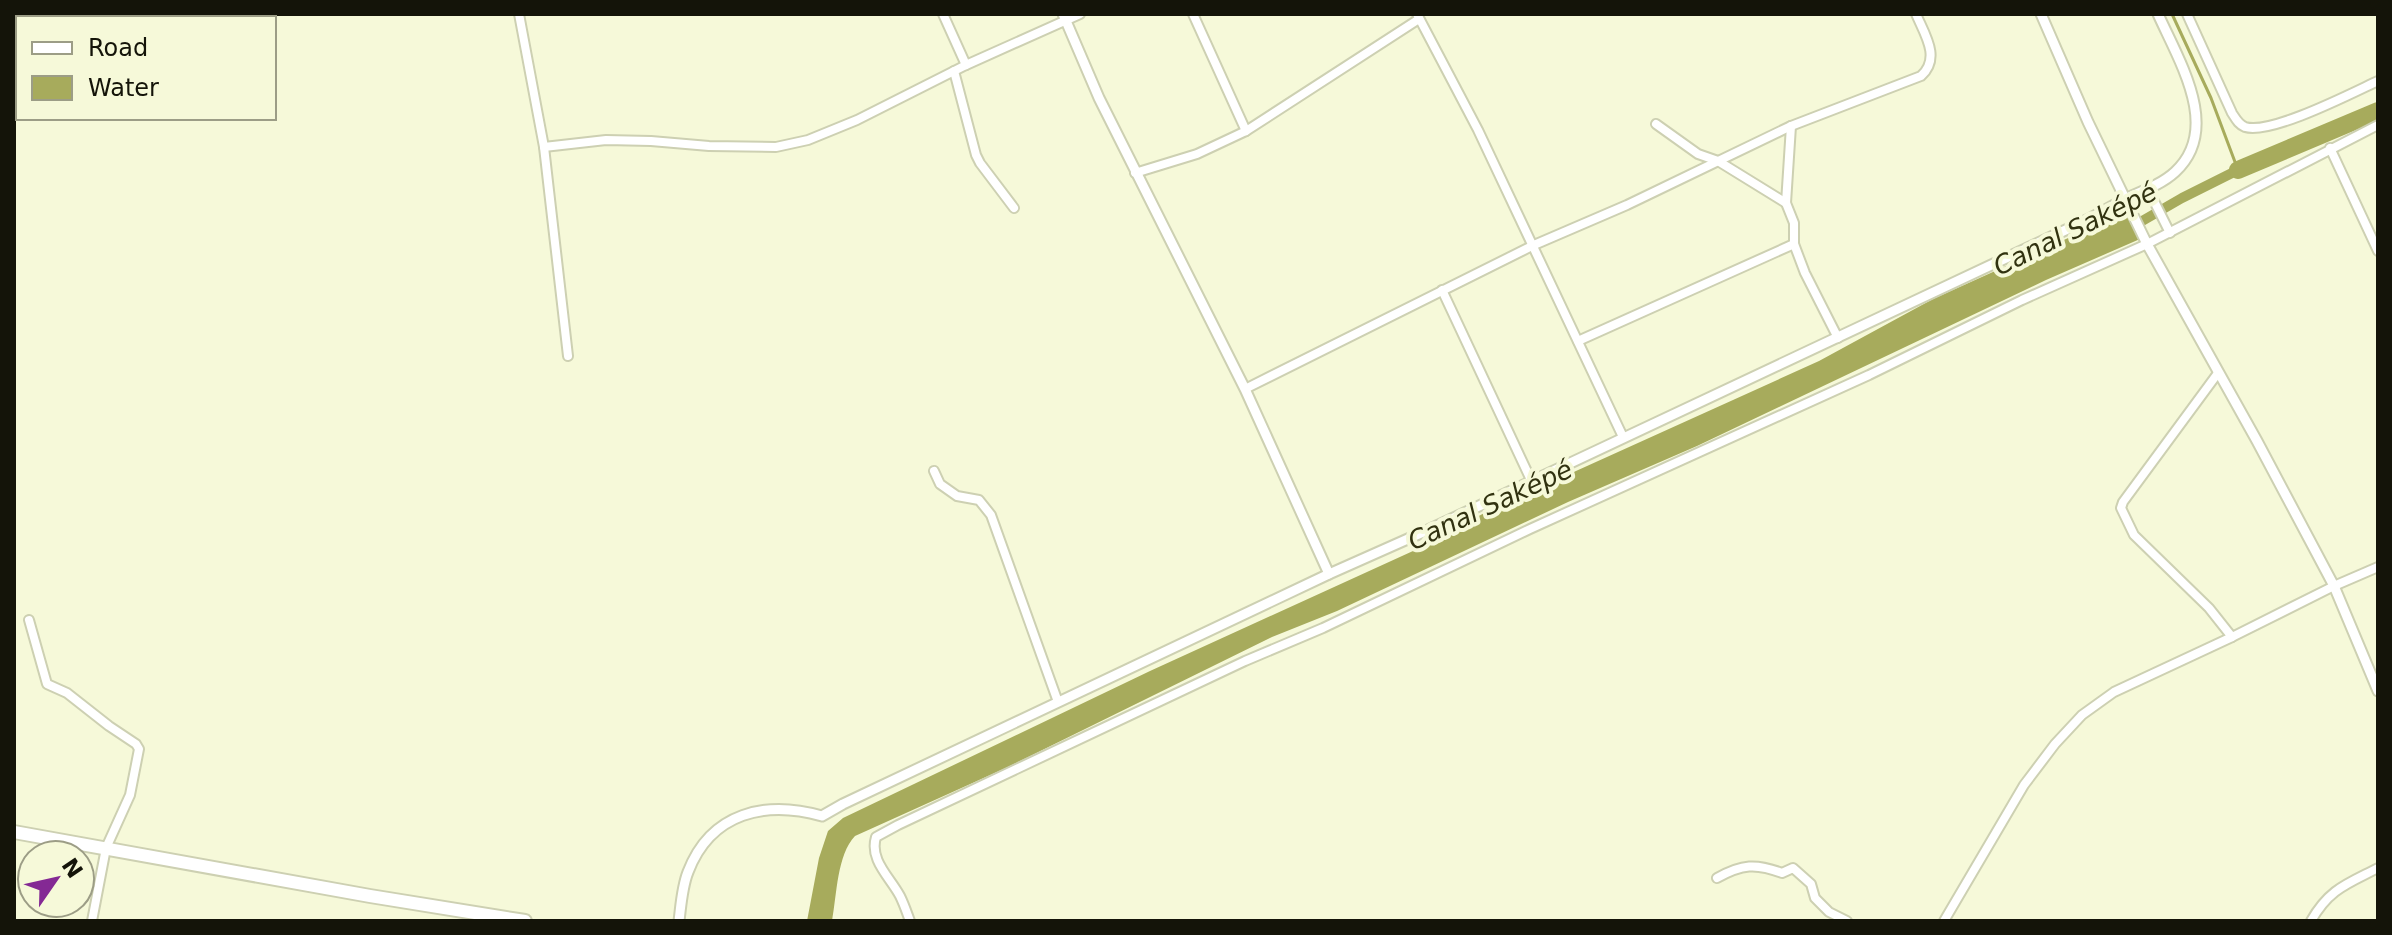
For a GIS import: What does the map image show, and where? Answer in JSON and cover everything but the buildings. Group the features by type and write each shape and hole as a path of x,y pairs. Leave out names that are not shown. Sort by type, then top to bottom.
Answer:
{"main road":[{"path":"14,832 525,921"}],"street":[{"path":"519,14 544,147 568,356"},
{"path":"943,14 966,65"},
{"path":"544,147 606,140 776,147 808,140 857,120 1064,17 1080,14"},
{"path":"1193,14 1246,131"},
{"path":"1245,389 1534,245 1627,205 1791,126 1921,76 1930,68 1932,57 1916,14"},
{"path":"2041,14 2088,122 2147,244 2334,586 2378,691"},
{"path":"679,921 687,876 695,856 730,819 776,809 799,810 822,816 2148,189 2174,173 2193,150 2198,121 2185,76 2158,14"},
{"path":"2187,14 2232,113 2240,124 2248,128 2263,127 2326,107 2378,81"},
{"path":"1135,173 1197,154 1246,131 1418,16 1534,245 1623,437"},
{"path":"1064,17 1135,173 1245,389 1329,574"},
{"path":"954,71 976,155 1014,208"},
{"path":"1656,124 1698,154 1718,161 1786,203"},
{"path":"910,921 901,897 879,865 874,846 876,837 898,825 1245,661 1323,628 1477,553 1869,375 2022,300 2147,244 2378,125"},
{"path":"1791,126 1786,203 1794,223 1794,244 1838,338"},
{"path":"2330,148 2378,251"},
{"path":"2148,189 2170,233"},
{"path":"1578,341 1794,244"},
{"path":"1442,290 1531,480"},
{"path":"2218,373 2121,508 2134,535 2209,608 2232,637"},
{"path":"934,471 940,484 957,496 979,500 991,515 1058,702"},
{"path":"1944,921 2024,785 2082,715 2114,692 2378,567"},
{"path":"29,620 47,684 67,693 139,749 130,795 106,848 92,921"},
{"path":"1717,878 1733,869 1762,865 1782,873 1793,868 1811,884 1815,898 1829,912 1847,921"},
{"path":"2311,921 2323,901 2338,889 2378,868"}],"water":[{"path":"2126,212 2140,239 2046,280 1697,446 1568,502 1337,611 1272,637 1008,767 855,836 841,864 832,921 807,921 819,858 828,831 843,818 1150,671 1413,551 1490,510 1819,361 1933,299"}],"waterway":[{"path":"2172,14 2211,98 2238,170"},
{"path":"2238,170 2378,111"},
{"name":"Canal Saképé","path":"2130,228 2238,170"}]}
